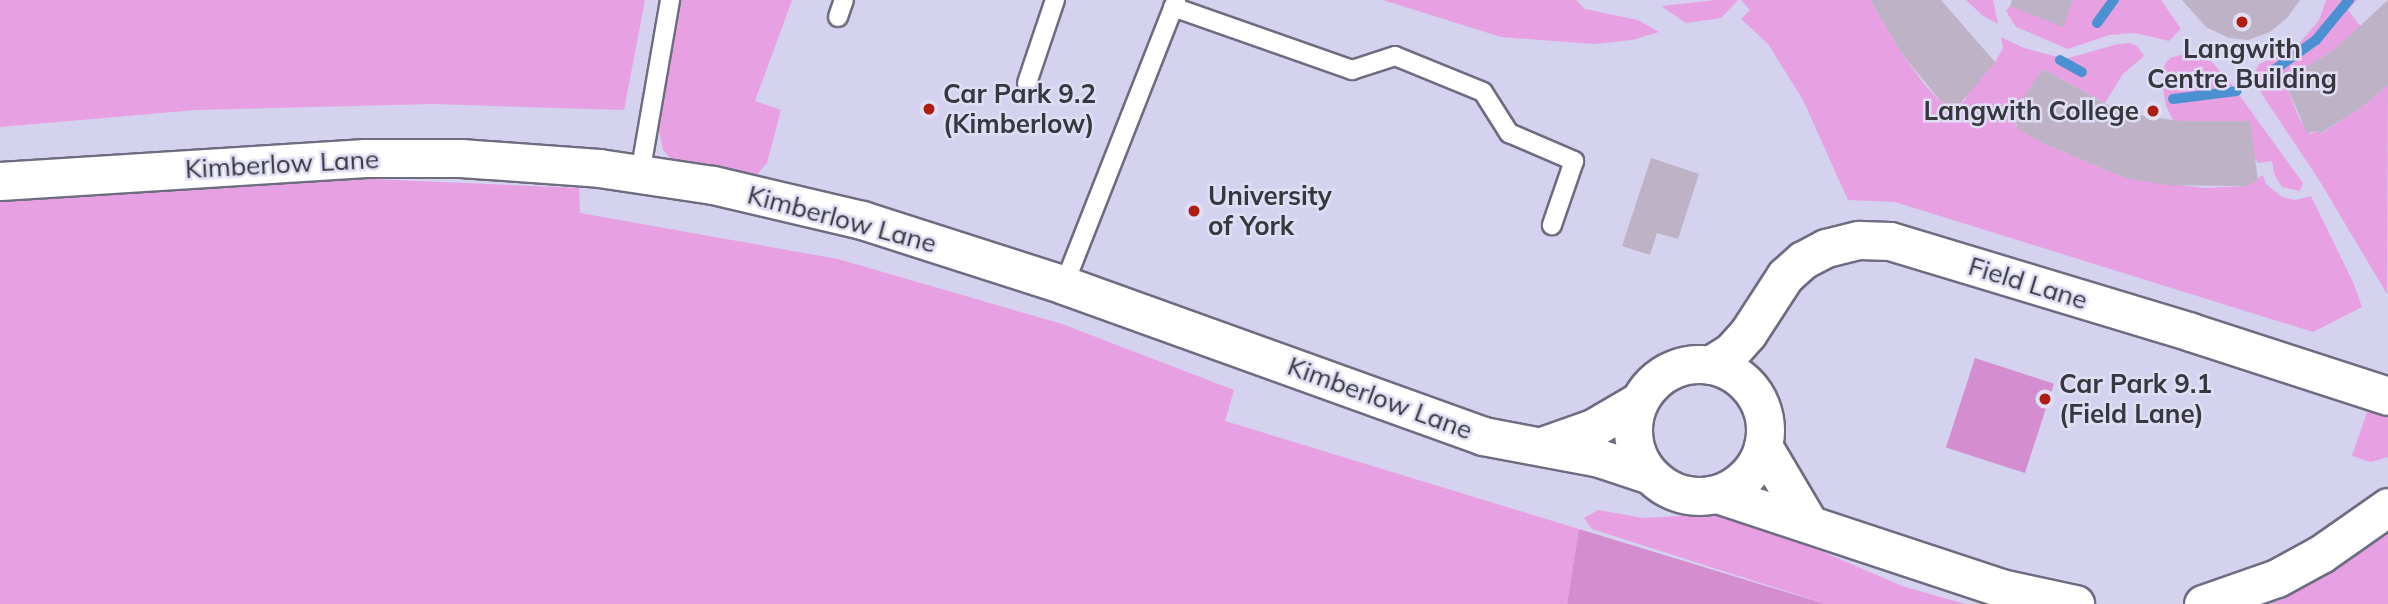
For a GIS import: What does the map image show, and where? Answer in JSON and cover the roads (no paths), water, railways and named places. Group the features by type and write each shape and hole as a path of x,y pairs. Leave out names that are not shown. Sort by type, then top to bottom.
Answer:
{"street":[{"name":"Kimberlow Lane","path":"0,181 365,158 474,159 640,174 713,185 807,206 1063,285 1483,436 1599,458 1650,475"},
{"name":"Field Lane","path":"1710,365 1731,352 1748,333 1786,276 1803,260 1826,248 1859,240 1903,245 2388,396"},
{"path":"1688,364 1710,365 1732,372 1751,388 1762,409 1765,428 1763,446 1754,467 1738,484 1717,494 1693,496 1670,489 1650,475 1633,442 1633,424 1639,401 1649,386 1666,372 1688,364"},
{"path":"1540,447 1593,428 1639,401"},
{"path":"1763,446 1808,522"},
{"path":"1717,494 2001,588 2075,604"},
{"path":"2203,604 2277,578 2321,554 2388,507"}],"lane":[{"path":"640,174 670,0"},
{"path":"1027,83 1055,0"},
{"path":"1063,285 1174,4 1352,70 1395,56 1483,92 1509,134 1574,161 1552,225"}],"waterway":[{"path":"2097,23 2114,0"},
{"path":"2274,70 2316,40 2349,0"},
{"path":"2060,60 2082,72"},
{"path":"2173,99 2237,91"}],"place":[{"name":"Langwith Centre Building","path":"2242,22"},
{"name":"Car Park 9.2 (Kimberlow)","path":"929,109"},
{"name":"Langwith College","path":"2153,111"},
{"name":"University of York","path":"1194,211"},
{"name":"Car Park 9.1 (Field Lane)","path":"2045,399"}]}
